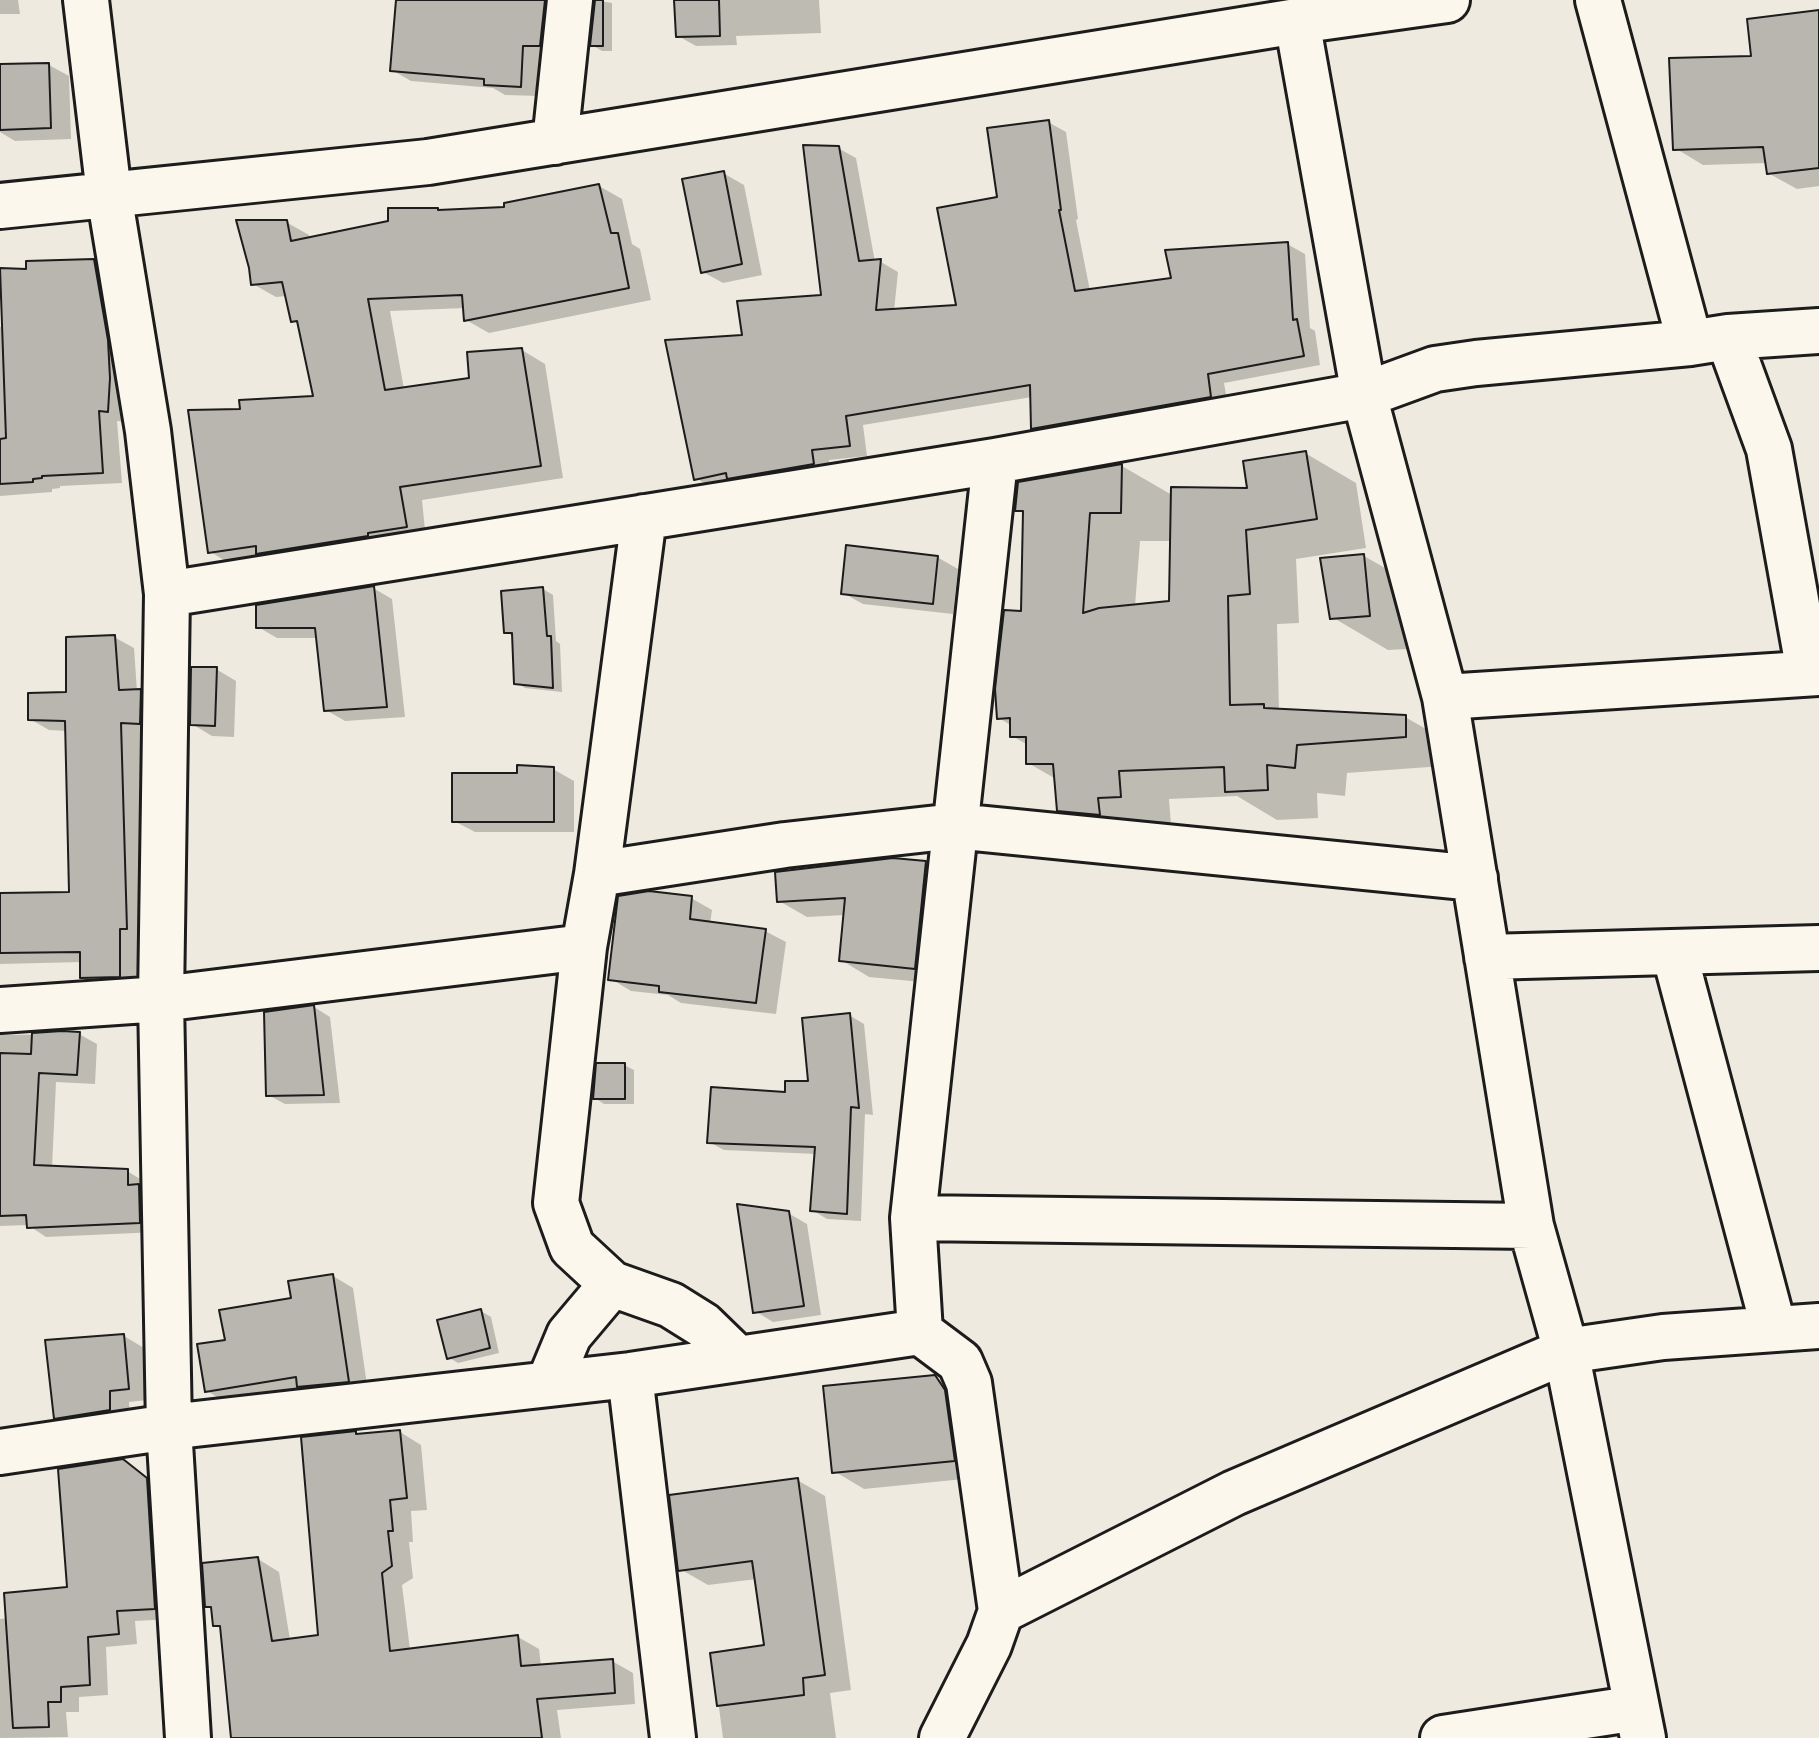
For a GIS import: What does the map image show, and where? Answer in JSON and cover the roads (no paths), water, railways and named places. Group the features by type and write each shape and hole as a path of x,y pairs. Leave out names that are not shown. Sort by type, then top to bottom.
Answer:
{"street":[{"path":"86,0 109,194 148,431 167,594 161,999 169,1427 188,1738"},
{"path":"555,142 570,0"},
{"path":"0,206 428,162 1297,21 1447,0"},
{"path":"1445,697 1814,672 1769,449 1709,340 1598,0"},
{"path":"1297,21 1364,395 1445,697 1531,1226 1566,1351 1640,1723 1443,1738"},
{"path":"167,594 995,461 1364,395 1435,369 1819,331"},
{"path":"920,1332 913,1218 995,461"},
{"path":"644,517 597,874 584,947 556,1203 572,1247 612,1284 671,1305 703,1325 738,1359"},
{"path":"597,874 785,845 955,826 1475,878"},
{"path":"0,1010 161,999 584,947"},
{"path":"1487,957 1819,948"},
{"path":"1674,952 1774,1329"},
{"path":"913,1218 1531,1226"},
{"path":"549,1383 569,1335 612,1284"},
{"path":"1001,1611 1234,1493 1566,1351 1663,1337 1819,1326"},
{"path":"0,1452 169,1427 630,1375 920,1332 960,1362 969,1383 1001,1611 989,1645 942,1738"},
{"path":"630,1375 673,1738"}]}
